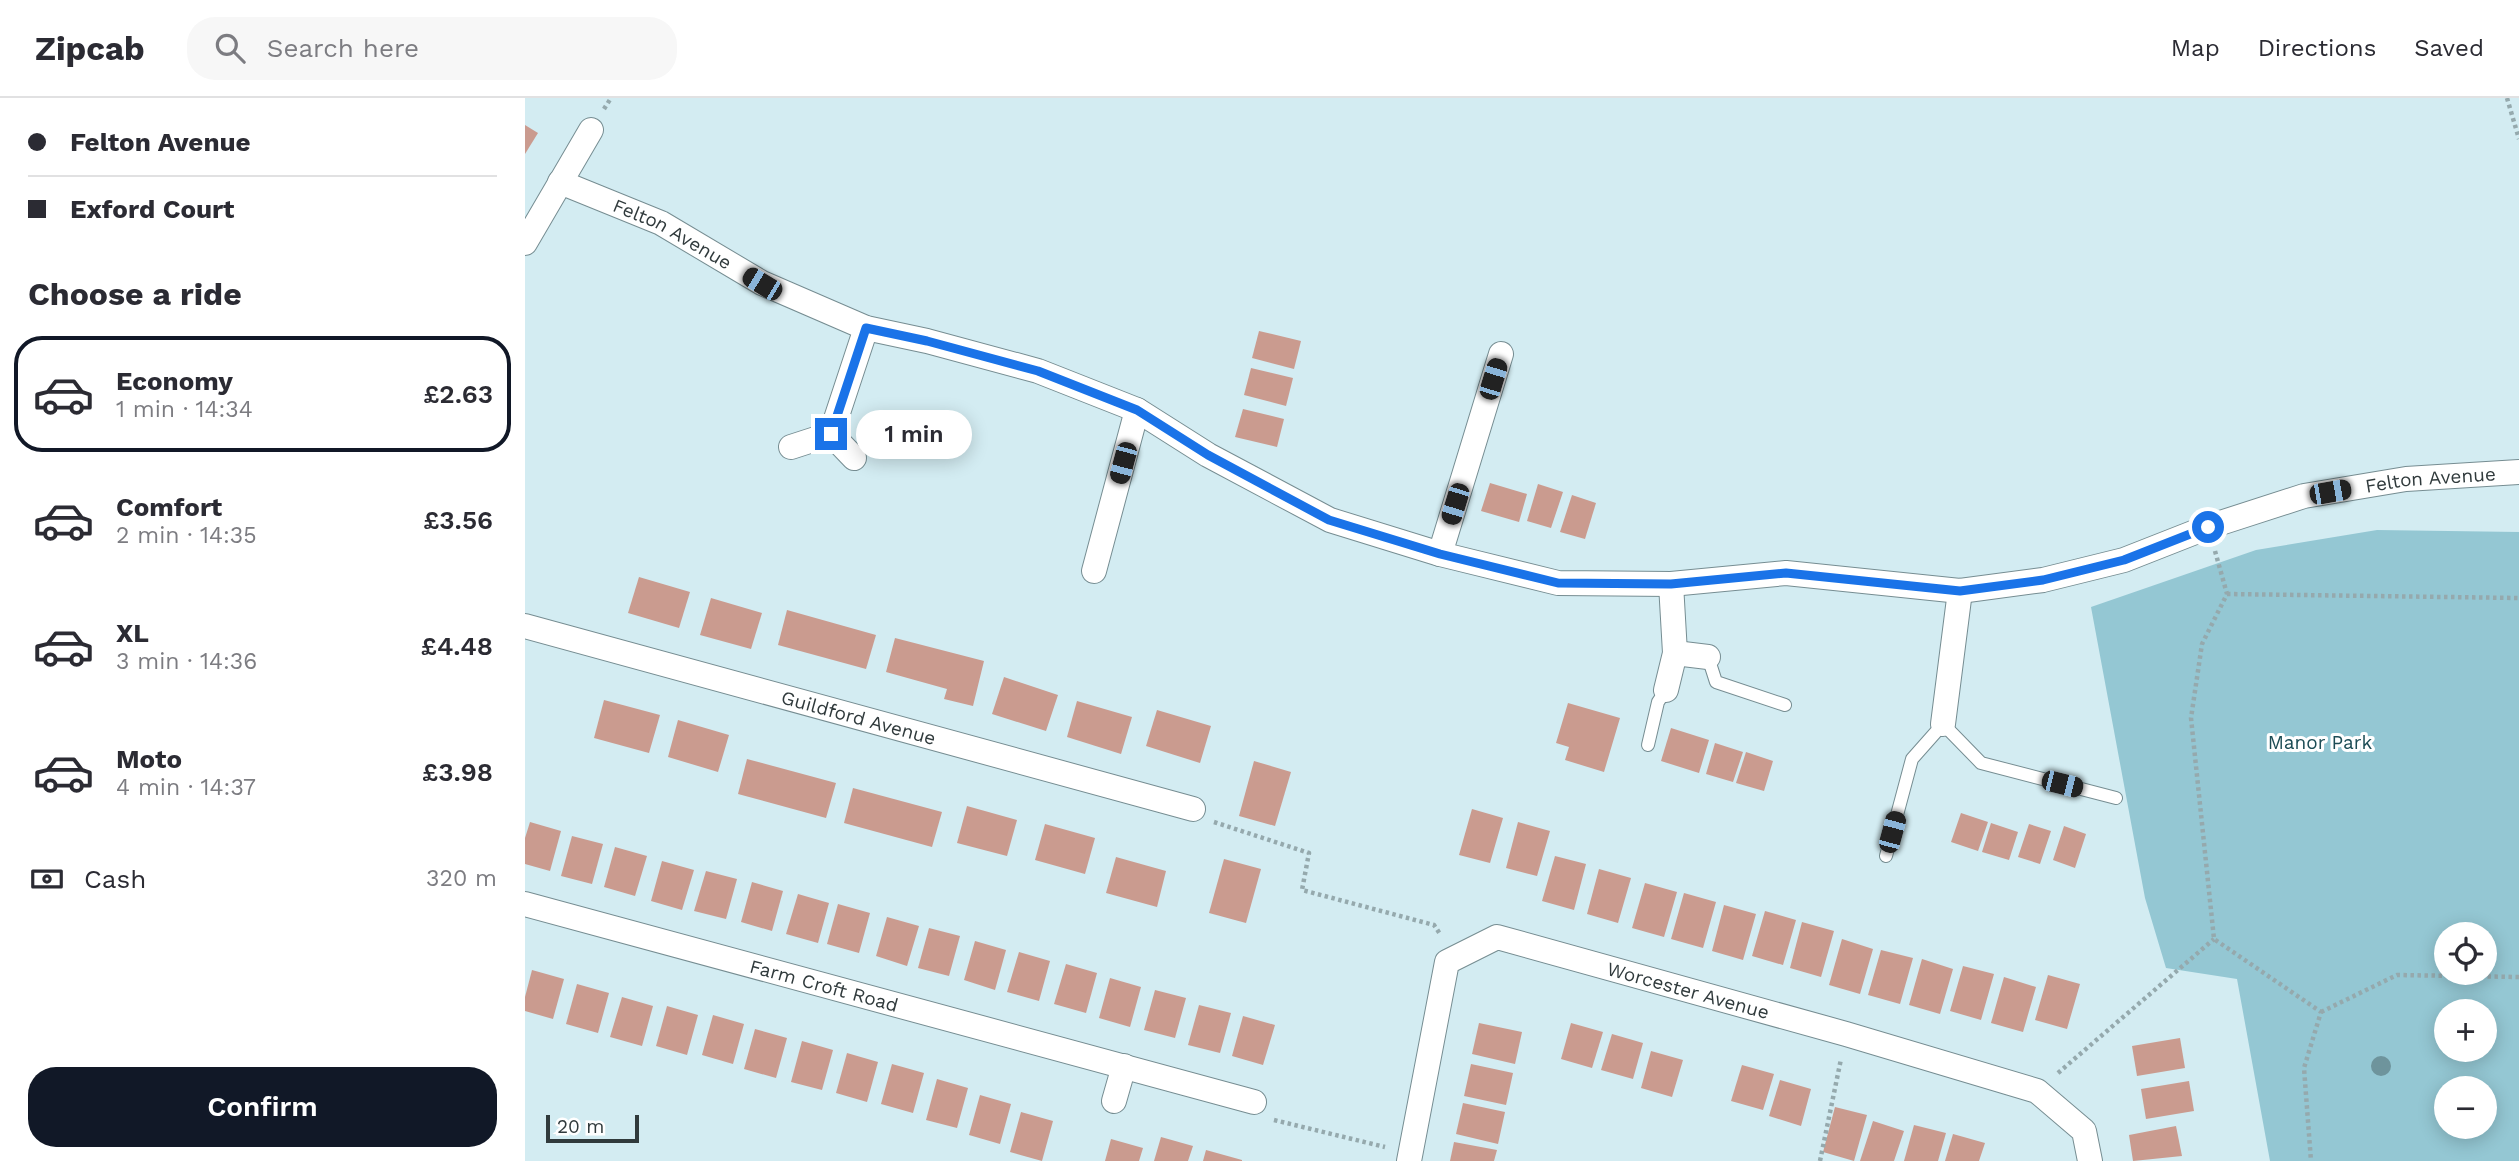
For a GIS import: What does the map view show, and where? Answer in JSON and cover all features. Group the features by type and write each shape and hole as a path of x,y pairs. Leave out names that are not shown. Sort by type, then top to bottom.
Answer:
{"street":[{"path":"525,243 591,130"},
{"name":"Felton Avenue","path":"560,182 661,223 762,284 866,328 927,341 1038,371 1137,410 1208,455 1329,520 1440,554 1558,583 1671,584 1786,573 1960,591 2043,580 2124,560 2208,527 2304,496 2406,478 2519,472"},
{"path":"831,434 866,328"},
{"path":"1440,554 1501,354"},
{"path":"1094,571 1137,410"},
{"path":"791,447 831,434"},
{"path":"831,434 854,458"},
{"path":"1666,690 1675,653 1671,584"},
{"path":"1943,724 1960,591"},
{"name":"Guildford Avenue","path":"525,626 1193,809"},
{"path":"1675,653 1707,657"},
{"name":"Farm Croft Road","path":"525,904 1254,1102"},
{"name":"Worcester Avenue","path":"1457,958 1497,937 1846,1034 2037,1091 2084,1131 2090,1161"},
{"path":"1410,1157 1447,962 1457,958"},
{"path":"1114,1101 1124,1066"}],"lane":[{"path":"1707,657 1716,682 1785,705"},
{"path":"1648,745 1658,702 1666,690"},
{"path":"1886,856 1912,759 1943,724 1981,763 2116,798"}],"path":[{"path":"2507,98 2519,139"},
{"path":"2208,527 2227,594 2202,644 2191,718 2214,939 2321,1012"},
{"path":"2227,594 2519,597"},
{"path":"1193,809 1206,820 1310,853 1302,890 1434,925 1457,958"},
{"path":"2037,1091 2214,939"},
{"path":"2311,1161 2304,1068 2321,1012 2397,975 2519,977"},
{"path":"1821,1161 1846,1034"},
{"path":"1254,1102 1253,1115 1410,1157"}],"green space":[{"name":"Manor Park","path":"2377,530 2519,532 2519,1161 2270,1161 2237,979 2166,968 2145,898 2091,607 2256,550"}],"building":[{"path":"525,125 538,133 525,154"},
{"path":"1259,331 1301,341 1294,369 1252,358"},
{"path":"1251,368 1293,378 1286,406 1244,395"},
{"path":"1243,409 1284,419 1277,447 1235,437"},
{"path":"1490,483 1527,494 1519,522 1481,511"},
{"path":"1538,484 1563,492 1551,528 1527,521"},
{"path":"1572,495 1596,503 1585,539 1560,532"},
{"path":"639,577 690,592 679,628 628,613"},
{"path":"711,598 762,613 751,649 700,635"},
{"path":"787,610 876,635 866,669 778,645"},
{"path":"895,638 984,661 973,706 944,699 947,689 886,672"},
{"path":"1004,677 1058,695 1046,731 992,714"},
{"path":"604,700 660,715 649,753 594,738"},
{"path":"1077,701 1132,717 1121,754 1067,737"},
{"path":"1568,703 1620,718 1604,772 1565,760 1569,747 1556,743"},
{"path":"1157,710 1211,726 1200,763 1146,746"},
{"path":"678,720 729,735 718,772 668,757"},
{"path":"1671,728 1709,740 1699,773 1661,761"},
{"path":"1715,743 1743,752 1733,782 1706,774"},
{"path":"1746,752 1773,761 1764,791 1736,783"},
{"path":"747,759 836,783 826,818 738,794"},
{"path":"1254,761 1291,772 1275,826 1239,816"},
{"path":"853,788 942,812 932,847 844,823"},
{"path":"967,806 1017,820 1007,856 957,843"},
{"path":"1472,809 1503,818 1490,863 1459,855"},
{"path":"1961,813 1988,822 1978,851 1951,842"},
{"path":"530,822 561,831 550,871 525,864 525,838"},
{"path":"1518,822 1550,831 1537,876 1506,868"},
{"path":"1991,823 2018,832 2009,860 1982,852"},
{"path":"1045,824 1095,838 1085,874 1035,860"},
{"path":"2029,824 2051,831 2040,864 2018,857"},
{"path":"2064,826 2086,834 2075,868 2053,860"},
{"path":"572,836 603,844 592,884 561,876"},
{"path":"615,847 647,856 635,896 604,887"},
{"path":"1555,856 1586,864 1574,910 1542,901"},
{"path":"1116,857 1166,871 1157,907 1106,893"},
{"path":"1224,859 1261,869 1246,923 1209,913"},
{"path":"662,861 694,870 682,910 651,901"},
{"path":"1599,869 1631,878 1618,923 1587,914"},
{"path":"706,871 737,879 726,919 694,911"},
{"path":"752,882 783,891 772,931 741,922"},
{"path":"1645,883 1677,892 1664,937 1632,928"},
{"path":"1684,893 1716,902 1703,948 1671,939"},
{"path":"798,894 829,903 818,943 786,934"},
{"path":"838,904 870,913 859,953 827,944"},
{"path":"1724,905 1756,914 1743,960 1712,951"},
{"path":"1765,911 1796,920 1783,965 1752,956"},
{"path":"887,917 919,926 907,966 876,956"},
{"path":"1802,922 1834,931 1821,977 1790,968"},
{"path":"929,928 960,936 949,976 918,968"},
{"path":"1842,939 1873,949 1860,994 1829,985"},
{"path":"975,941 1006,950 995,990 964,980"},
{"path":"1881,950 1913,958 1900,1004 1868,995"},
{"path":"1019,952 1050,961 1039,1001 1007,992"},
{"path":"1922,959 1953,969 1940,1014 1909,1005"},
{"path":"1066,964 1097,973 1086,1013 1054,1004"},
{"path":"1963,966 1994,974 1981,1020 1950,1011"},
{"path":"532,970 564,979 553,1019 525,1011 525,997"},
{"path":"2048,975 2080,984 2067,1029 2035,1020"},
{"path":"2004,977 2036,987 2023,1032 1991,1023"},
{"path":"1110,978 1141,987 1130,1027 1099,1018"},
{"path":"577,984 609,993 598,1033 566,1024"},
{"path":"1155,990 1186,998 1175,1038 1144,1030"},
{"path":"622,997 653,1006 642,1046 610,1037"},
{"path":"1199,1005 1231,1013 1220,1053 1188,1045"},
{"path":"667,1006 698,1015 687,1055 656,1046"},
{"path":"713,1015 744,1024 733,1064 702,1055"},
{"path":"1243,1016 1275,1025 1263,1065 1232,1056"},
{"path":"1479,1023 1522,1032 1515,1064 1472,1054"},
{"path":"1571,1023 1603,1032 1592,1068 1561,1059"},
{"path":"755,1029 787,1038 776,1078 744,1069"},
{"path":"1612,1034 1643,1043 1633,1079 1601,1070"},
{"path":"2180,1038 2185,1068 2137,1076 2132,1046"},
{"path":"802,1041 833,1050 822,1090 791,1082"},
{"path":"1651,1051 1683,1060 1672,1097 1641,1088"},
{"path":"847,1053 878,1062 867,1102 836,1093"},
{"path":"892,1064 924,1073 913,1113 881,1104"},
{"path":"1471,1064 1513,1073 1506,1105 1464,1096"},
{"path":"1742,1065 1774,1074 1763,1110 1731,1101"},
{"path":"937,1079 968,1088 957,1128 926,1120"},
{"path":"1780,1080 1811,1089 1801,1126 1769,1116"},
{"path":"2189,1081 2194,1111 2146,1119 2141,1089"},
{"path":"980,1095 1011,1104 1000,1144 969,1135"},
{"path":"1463,1103 1505,1112 1498,1144 1456,1134"},
{"path":"1835,1107 1867,1115 1854,1161 1823,1152"},
{"path":"1021,1112 1053,1121 1042,1161 1010,1152"},
{"path":"1873,1121 1904,1131 1894,1161 1860,1161"},
{"path":"1914,1125 1946,1133 1938,1161 1904,1161"},
{"path":"2176,1126 2182,1156 2133,1161 2129,1135"},
{"path":"1953,1134 1985,1143 1979,1161 1945,1161"},
{"path":"1161,1137 1193,1146 1188,1161 1154,1161"},
{"path":"1111,1139 1143,1148 1139,1161 1105,1161"},
{"path":"1454,1142 1497,1150 1494,1161 1450,1161"},
{"path":"1206,1150 1242,1160 1242,1161 1203,1161"}],"route":[{"path":"831,434 866,328 927,341 1038,371 1137,410 1208,455 1329,520 1440,554 1558,583 1671,584 1786,573 1960,591 2043,580 2124,560 2208,527"}]}
